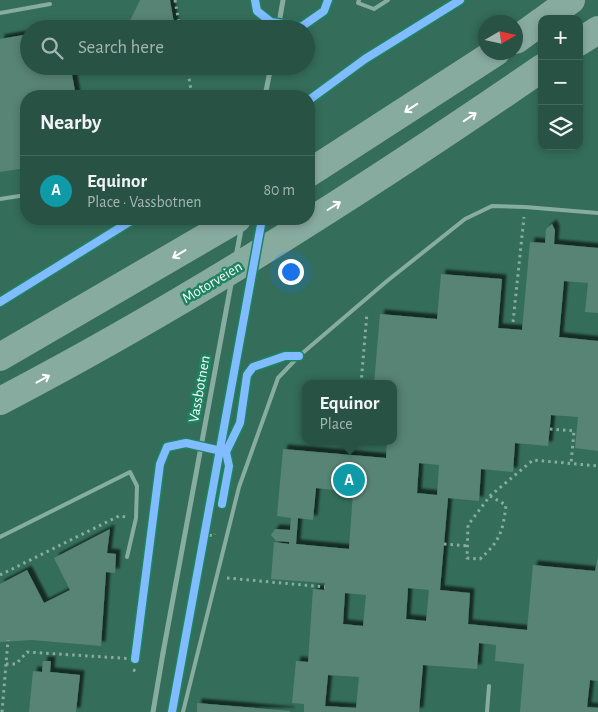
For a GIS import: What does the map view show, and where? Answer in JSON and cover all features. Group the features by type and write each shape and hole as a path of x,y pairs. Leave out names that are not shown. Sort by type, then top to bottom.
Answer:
{"highway":[{"path":"550,15 571,0"},
{"path":"523,35 538,24"},
{"path":"583,39 598,30"},
{"path":"315,169 484,60"},
{"name":"Motorveien","path":"315,219 370,184 538,71"},
{"path":"0,357 228,225"},
{"name":"Motorveien","path":"0,401 181,301 305,225"}],"street":[{"path":"280,20 283,0"},
{"path":"266,90 269,75"},
{"name":"Vassbotnen","path":"153,712 233,225"}],"lane":[{"path":"359,0 358,3 374,9 388,0"},
{"path":"0,14 50,4"},
{"path":"0,199 20,195"},
{"path":"183,712 238,487 278,378 299,356 368,297 465,219 492,206 598,213"},
{"path":"0,537 130,472 137,486 136,518 127,558"},
{"path":"487,712 489,686"}],"path":[{"path":"175,0 178,20"},
{"path":"188,75 191,90"},
{"path":"513,322 525,207"},
{"path":"361,380 368,297"},
{"path":"550,429 574,431 571,463"},
{"path":"490,496 506,505 503,530 490,550 480,559 467,558 468,525 490,496 533,460 598,466"},
{"path":"0,575 119,516 136,518"},
{"path":"201,543 204,524"},
{"path":"203,534 214,536 215,532"},
{"path":"444,544 468,546"},
{"path":"227,578 325,587"},
{"path":"2,712 2,691 8,640"},
{"path":"6,664 16,664 27,652 135,659 136,649"}],"building":[{"path":"140,0 170,0 173,20 130,20"},
{"path":"20,36 20,75 72,75 75,90 20,90 20,169 0,172 0,39"},
{"path":"552,224 555,230 554,244 598,248 598,313 585,312 588,283 564,281 559,337 598,341 598,451 575,448 578,417 551,415 548,446 515,443 513,472 481,469 479,501 448,498 440,590 470,593 468,624 527,630 533,565 595,571 598,556 598,681 590,680 587,707 598,708 598,712 520,712 524,664 495,661 496,645 479,643 477,669 423,665 419,712 304,712 304,704 292,703 296,661 308,662 313,589 324,590 325,583 271,579 274,542 289,544 289,542 276,541 271,535 275,529 290,530 291,518 277,516 283,449 386,458 387,445 397,445 397,380 374,380 380,314 437,319 441,274 502,279 498,328 522,330 530,242 545,243 546,229","holes":["419,463 439,465 437,495 417,493","316,488 353,492 349,549 296,544 298,518 313,520","408,588 429,590 426,621 406,619","345,593 366,595 363,626 343,624","328,675 359,677 356,708 325,706"]},
{"path":"110,529 107,553 116,554 115,573 106,572 101,646 32,640 0,642 0,584 27,570 44,603 70,590 54,558"},
{"path":"43,661 51,661 50,672 80,675 76,712 29,712 33,671 42,672"},
{"path":"197,703 290,711 290,712 197,712"}],"cycle path":[{"path":"255,0 257,11 268,20"},
{"path":"311,20 324,11 328,0"},
{"path":"315,96 365,59 460,0"},
{"path":"0,302 124,225"},
{"path":"172,712 261,225"},
{"path":"222,504 229,466 226,452 240,423 247,375 253,367 285,356 299,356"},
{"path":"135,659 160,464 167,447 186,443 226,452"}],"place":[{"name":"Equinor","path":"349,480"}]}
